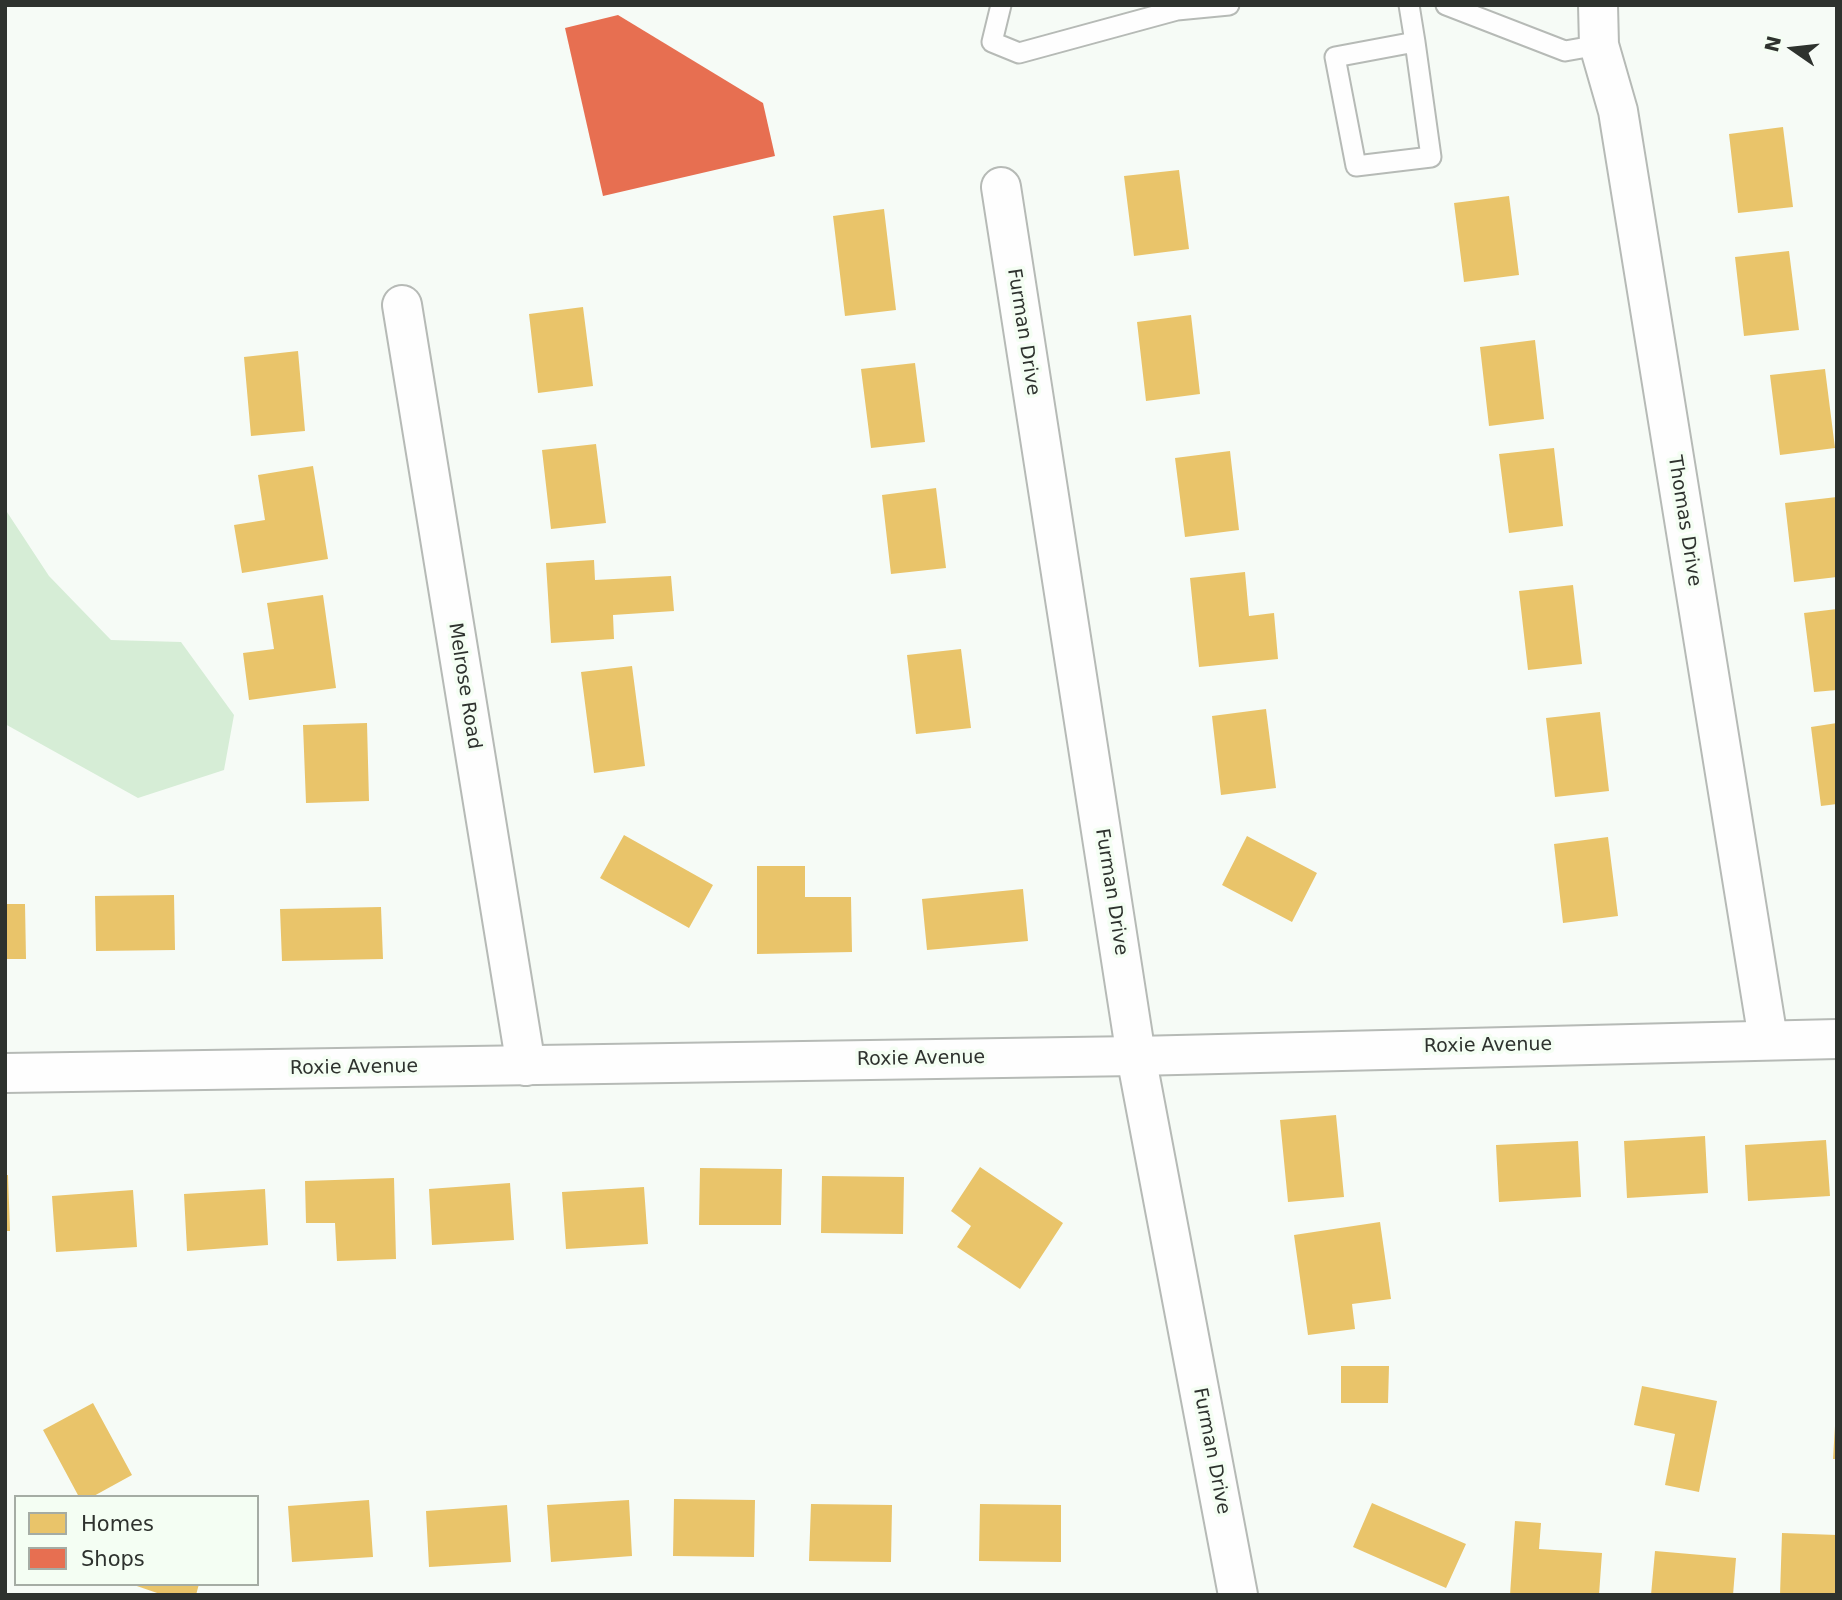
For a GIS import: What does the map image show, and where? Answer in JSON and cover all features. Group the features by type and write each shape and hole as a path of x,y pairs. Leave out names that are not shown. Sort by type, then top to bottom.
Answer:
{"street":[{"name":"Thomas Drive","path":"1598,5 1599,45 1618,111 1768,1039"},
{"name":"Furman Drive","path":"1001,187 1136,1055 1238,1595"},
{"name":"Melrose Road","path":"402,305 526,1066"},
{"name":"Roxie Avenue","path":"5,1073 1136,1055 1837,1039"}],"lane":[{"path":"1001,5 992,42 1019,52 1177,10 1229,5"},
{"path":"1409,5 1415,42 1431,157 1356,166 1335,57 1415,42"},
{"path":"1446,5 1565,51 1599,45"}],"green space":[{"path":"5,509 49,576 111,640 181,642 234,715 224,770 138,798 5,724"}],"building: Homes":[{"path":"1783,127 1793,207 1738,213 1729,134"},
{"path":"1179,170 1189,249 1134,256 1124,176"},
{"path":"1509,196 1519,275 1464,282 1454,203"},
{"path":"884,209 896,310 845,316 833,216"},
{"path":"1789,251 1799,330 1744,336 1735,257"},
{"path":"583,307 593,386 538,393 529,314"},
{"path":"1191,315 1200,394 1146,401 1137,322"},
{"path":"1535,340 1544,419 1489,426 1480,347"},
{"path":"298,351 305,431 251,436 244,357"},
{"path":"915,363 925,442 871,448 861,369"},
{"path":"1825,369 1835,448 1780,455 1770,375"},
{"path":"596,444 606,523 551,529 542,450"},
{"path":"1554,448 1563,526 1509,533 1499,454"},
{"path":"1230,451 1239,530 1185,537 1175,458"},
{"path":"313,466 328,559 242,573 234,525 265,520 258,475"},
{"path":"936,488 946,568 891,574 882,495"},
{"path":"1837,497 1837,577 1794,582 1785,503"},
{"path":"594,560 595,580 671,576 674,611 613,615 614,639 551,643 546,563"},
{"path":"1245,572 1249,616 1274,613 1278,659 1199,667 1190,578"},
{"path":"1573,585 1582,664 1528,670 1519,591"},
{"path":"323,595 336,688 249,700 243,653 274,649 267,603"},
{"path":"1837,609 1837,690 1814,692 1804,613"},
{"path":"961,649 971,728 916,734 907,655"},
{"path":"632,666 645,766 594,773 581,672"},
{"path":"1266,709 1276,788 1221,795 1212,716"},
{"path":"1600,712 1609,791 1555,797 1546,718"},
{"path":"367,723 369,801 306,803 303,725"},
{"path":"1837,723 1837,804 1821,806 1811,727"},
{"path":"624,835 713,885 689,928 600,878"},
{"path":"1247,836 1317,873 1292,922 1222,885"},
{"path":"1608,837 1618,916 1563,923 1554,844"},
{"path":"757,866 805,866 805,897 851,897 852,952 757,954"},
{"path":"1023,889 1028,941 927,950 922,899"},
{"path":"174,895 175,950 96,951 95,896"},
{"path":"5,904 25,904 26,959 5,959"},
{"path":"381,907 383,959 282,961 280,909"},
{"path":"1336,1115 1344,1197 1288,1202 1280,1120"},
{"path":"1705,1136 1708,1193 1627,1198 1624,1141"},
{"path":"1826,1140 1830,1196 1748,1201 1745,1145"},
{"path":"1578,1141 1581,1197 1499,1202 1496,1145"},
{"path":"980,1167 1063,1223 1020,1289 957,1247 971,1226 951,1211"},
{"path":"700,1168 782,1169 781,1225 699,1225"},
{"path":"5,1175 8,1175 10,1231 5,1231"},
{"path":"822,1176 904,1177 903,1234 821,1233"},
{"path":"394,1178 396,1259 337,1261 335,1223 306,1223 305,1181"},
{"path":"510,1183 514,1240 432,1245 429,1189"},
{"path":"644,1187 648,1244 566,1249 562,1192"},
{"path":"265,1189 268,1245 187,1251 184,1194"},
{"path":"133,1190 137,1247 56,1252 52,1196"},
{"path":"1380,1222 1391,1299 1352,1304 1355,1329 1308,1335 1294,1235"},
{"path":"1341,1366 1389,1366 1388,1403 1341,1403"},
{"path":"1642,1386 1717,1401 1699,1492 1665,1485 1675,1434 1634,1425"},
{"path":"93,1403 132,1475 96,1495 78,1495 43,1430"},
{"path":"1835,1426 1837,1459 1833,1459"},
{"path":"674,1499 755,1500 754,1557 673,1556"},
{"path":"369,1500 373,1557 292,1562 288,1506"},
{"path":"629,1500 632,1556 551,1562 547,1505"},
{"path":"1372,1503 1466,1544 1446,1588 1353,1547"},
{"path":"811,1504 892,1505 891,1562 809,1561"},
{"path":"980,1504 1061,1505 1061,1562 979,1561"},
{"path":"507,1505 511,1562 429,1567 426,1511"},
{"path":"1515,1521 1541,1523 1539,1549 1602,1553 1599,1595 1510,1595"},
{"path":"1782,1533 1837,1535 1837,1595 1780,1595"},
{"path":"1655,1551 1736,1558 1733,1595 1651,1595"},
{"path":"137,1586 198,1586 196,1595 163,1595"}],"building: Shops":[{"path":"618,15 763,103 775,156 603,196 565,28"}]}
